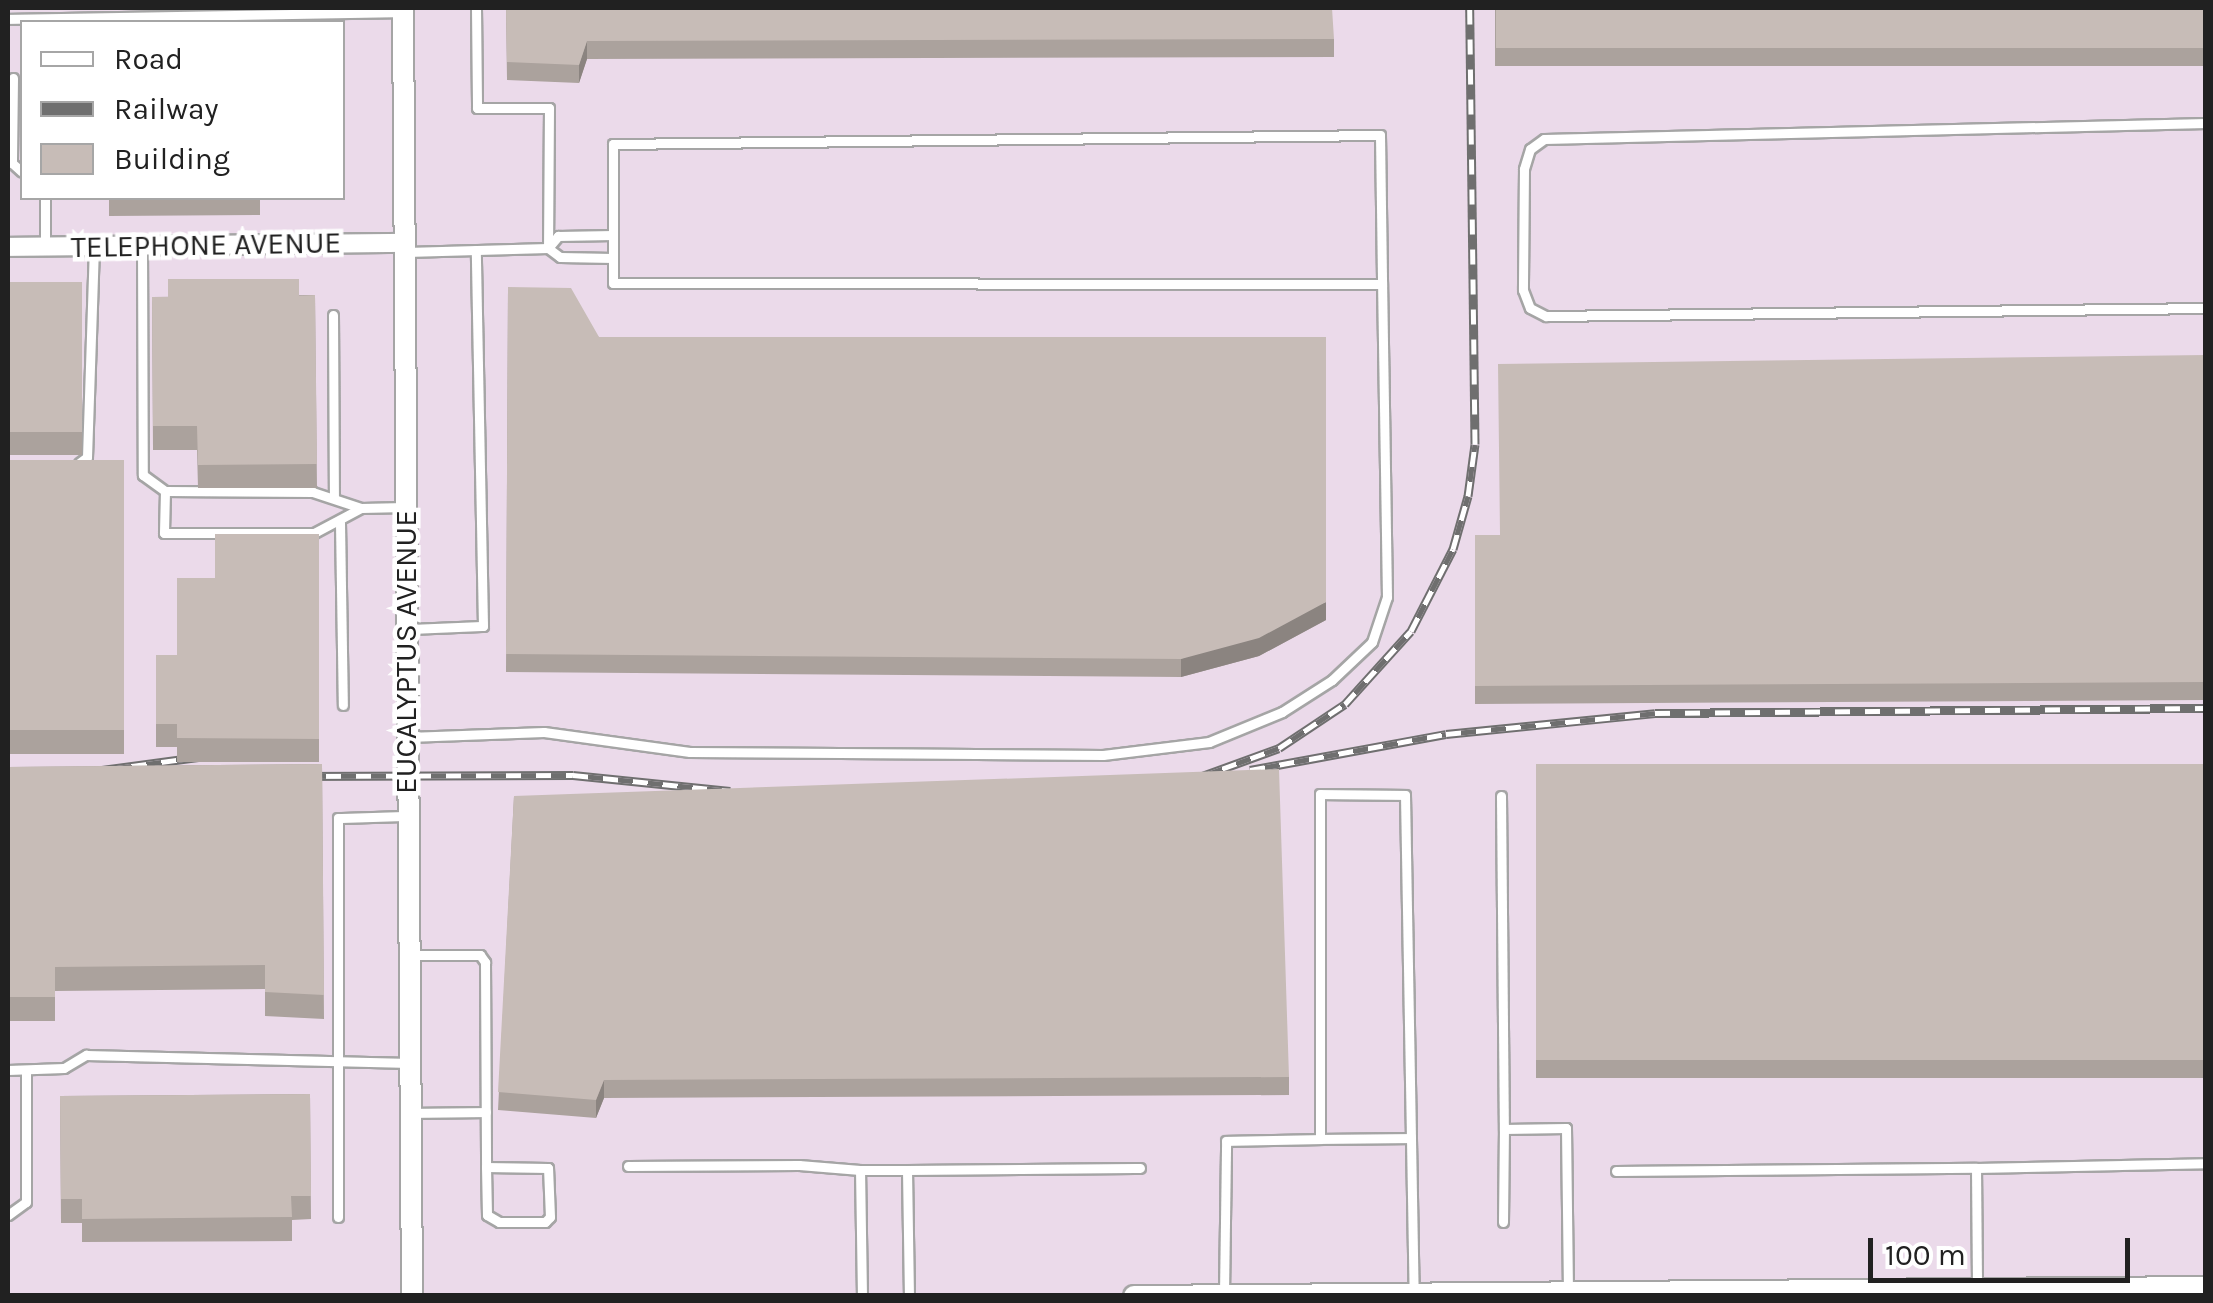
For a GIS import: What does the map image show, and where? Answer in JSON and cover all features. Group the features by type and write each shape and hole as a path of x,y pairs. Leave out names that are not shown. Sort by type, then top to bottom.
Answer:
{"street":[{"name":"EUCALYPTUS AVENUE","path":"404,10 404,507 412,1296"},
{"name":"TELEPHONE AVENUE","path":"8,247 404,247"},
{"path":"1134,1296 1977,1292 2206,1287"}],"lane":[{"path":"476,8 477,108 549,108 548,248"},
{"path":"8,18 331,18 404,10"},
{"path":"13,78 12,162 20,170"},
{"path":"2206,124 1544,138 1530,149 1524,169 1523,290 1530,308 1546,316 2206,308"},
{"path":"407,737 544,732 690,752 1103,755 1209,742 1282,712 1332,680 1372,642 1387,597 1380,135 613,144 613,284 1382,284"},
{"path":"44,200 45,246"},
{"path":"548,248 558,236 613,235"},
{"path":"142,245 143,475 164,491 313,492 361,508 404,507"},
{"path":"62,463 80,463 88,458 94,246"},
{"path":"404,247 548,248 560,257 613,258"},
{"path":"406,630 484,626 476,250"},
{"path":"334,315 334,496"},
{"path":"164,491 164,532 314,533 361,508"},
{"path":"340,522 343,705"},
{"path":"1320,1138 1320,794 1405,794 1414,1294"},
{"path":"1501,796 1503,1222"},
{"path":"338,1217 338,818 407,816"},
{"path":"409,955 480,954 484,962 486,1167 487,1215 499,1222 545,1222 550,1216 548,1168 486,1167"},
{"path":"8,1070 64,1068 86,1055 410,1063"},
{"path":"8,1216 26,1202 26,1070"},
{"path":"410,1113 486,1112"},
{"path":"1504,1130 1566,1128 1568,1294"},
{"path":"1224,1295 1226,1141 1411,1138"},
{"path":"1616,1171 2206,1163"},
{"path":"628,1166 799,1165 860,1170 1140,1168"},
{"path":"1976,1168 1977,1292"},
{"path":"860,1170 862,1296"},
{"path":"907,1170 910,1296"}],"shaded area":[{"path":"8,8 2205,8 2205,1295 8,1295"}],"building":[{"path":"506,8 1332,8 1334,39 587,41 579,65 507,62"},
{"path":"1496,8 2206,8 2206,48 1496,48"},
{"path":"168,279 299,279 299,296 315,295 317,464 198,465 197,426 153,426 152,297 168,297"},
{"path":"8,282 82,282 82,432 8,432"},
{"path":"508,287 571,288 599,337 1326,337 1326,602 1259,638 1181,659 506,654"},
{"path":"2206,355 2206,682 1475,686 1475,535 1500,535 1498,364"},
{"path":"8,460 124,460 124,730 8,730"},
{"path":"215,534 319,534 319,739 177,738 177,724 156,724 156,655 177,655 177,578 215,578"},
{"path":"322,764 324,995 265,992 265,965 55,967 55,997 8,997 8,767"},
{"path":"1536,764 2206,764 2206,1060 1536,1060"},
{"path":"1279,769 1289,1077 604,1080 596,1100 498,1092 514,796"},
{"path":"310,1094 311,1196 291,1196 292,1217 82,1219 82,1199 61,1199 60,1096"}],"railway":[{"path":"1194,779 1279,748 1345,704 1411,631 1453,549 1468,496 1475,444 1470,8"},
{"path":"1250,770 1446,734 1655,713 2206,708"},
{"path":"102,770 206,756"},
{"path":"296,776 573,775 730,791"}]}
